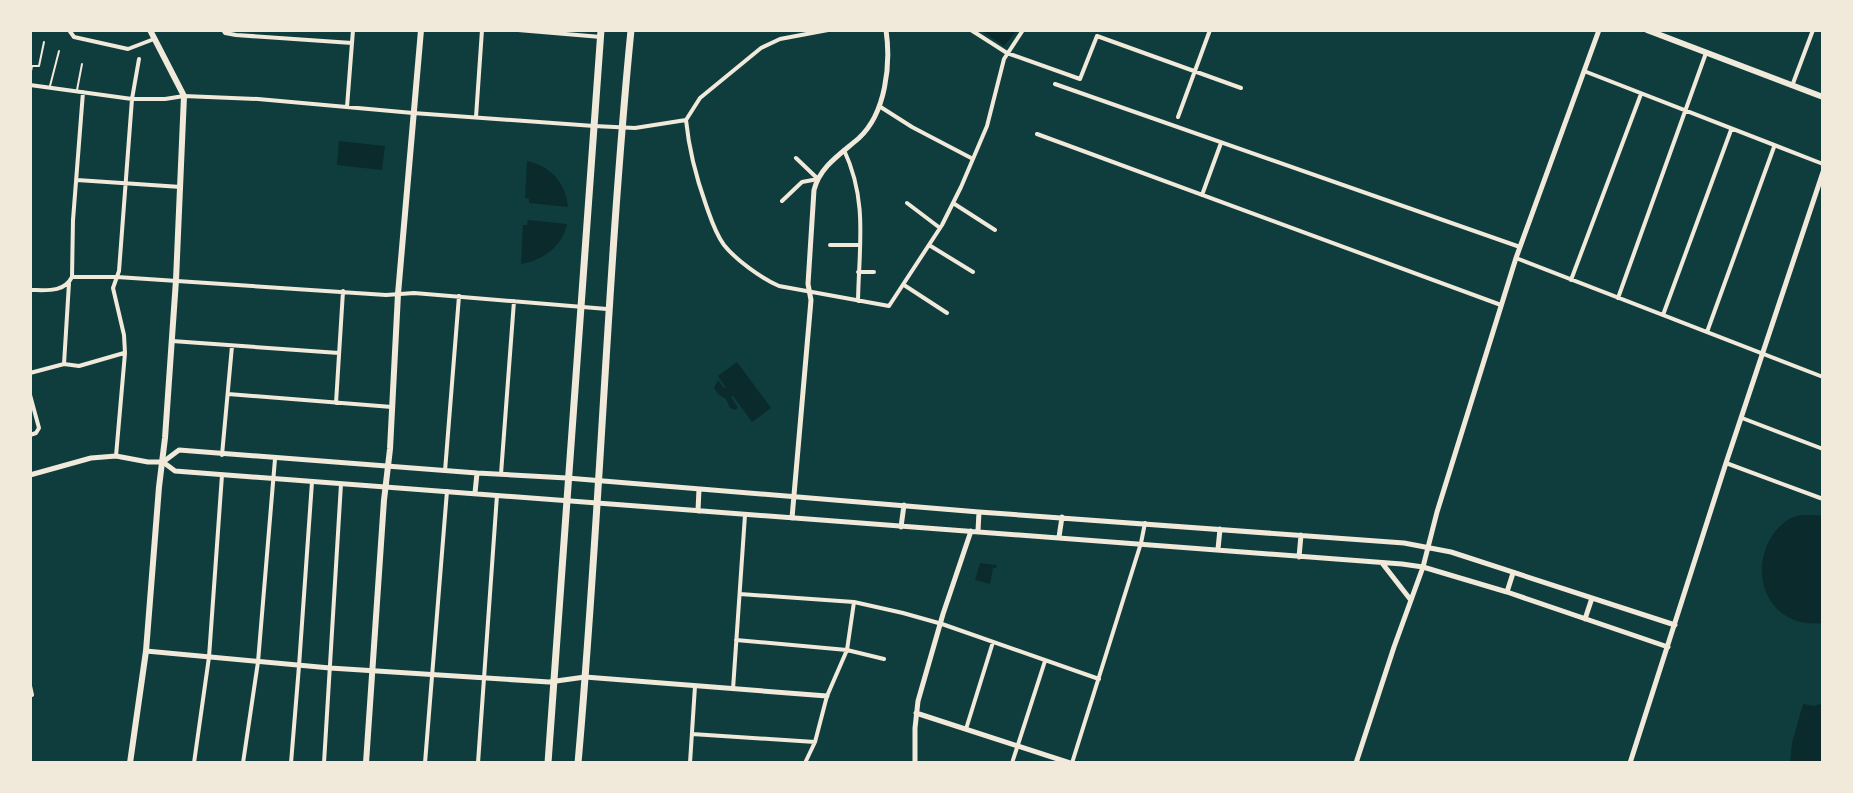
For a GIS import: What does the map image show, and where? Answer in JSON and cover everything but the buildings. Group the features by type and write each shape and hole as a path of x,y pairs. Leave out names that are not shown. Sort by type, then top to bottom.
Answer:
{"main road":[{"path":"130,763 146,651 163,462 176,280 184,96 150,30"},
{"path":"366,763 389,466 398,294 421,30"},
{"path":"578,763 631,30"},
{"path":"1647,30 1823,97"},
{"path":"548,763 601,34"}],"street":[{"path":"69,30 74,37 128,49 154,39"},
{"path":"223,30 236,35 352,43"},
{"path":"347,107 353,30"},
{"path":"476,117 482,30"},
{"path":"518,30 601,34"},
{"path":"828,30 780,39 761,48 700,98 686,120 693,167 723,244 770,282 796,290 889,306 953,203 987,126 1007,53 1023,30"},
{"path":"792,518 811,300 814,190 825,169 869,127 879,106 887,64 886,30"},
{"path":"971,30 1007,53 1080,79 1097,36 1241,88"},
{"path":"1178,117 1209,30"},
{"path":"1356,763 1423,567 1516,258 1599,30"},
{"path":"1792,86 1813,30"},
{"path":"1618,298 1706,53"},
{"path":"116,456 125,353 113,288 119,271 132,99 139,59"},
{"path":"1584,71 1823,164"},
{"path":"1055,84 1520,247"},
{"path":"30,85 132,99 184,96 258,99 594,126 635,128 686,120"},
{"path":"64,364 83,92"},
{"path":"1571,280 1641,94"},
{"path":"879,106 973,159"},
{"path":"1663,315 1731,129"},
{"path":"1037,134 1501,305"},
{"path":"1202,195 1221,143"},
{"path":"1707,332 1774,147"},
{"path":"844,150 854,171 860,201 858,301"},
{"path":"796,158 818,179"},
{"path":"1630,763 1823,172"},
{"path":"782,201 802,182 818,179"},
{"path":"77,180 181,187"},
{"path":"907,203 940,228"},
{"path":"953,203 995,230"},
{"path":"830,245 860,245"},
{"path":"929,245 973,272"},
{"path":"1516,258 1823,375"},
{"path":"858,272 874,272"},
{"path":"72,277 176,280 386,295 459,296 610,309"},
{"path":"30,290 61,289 69,283"},
{"path":"904,285 947,313"},
{"path":"336,403 343,291"},
{"path":"445,471 459,296"},
{"path":"501,474 514,301"},
{"path":"172,341 339,353"},
{"path":"222,455 232,346"},
{"path":"30,373 64,364 79,366 125,353"},
{"path":"228,394 392,407"},
{"path":"30,395 39,428 30,435"},
{"path":"1742,418 1823,449"},
{"path":"163,462 178,450 1404,543 1451,552 1675,625"},
{"path":"30,475 91,458 116,456 163,462 175,471 1382,562 1423,567 1668,647"},
{"path":"243,763 258,662 275,459"},
{"path":"1726,463 1823,499"},
{"path":"475,493 477,473"},
{"path":"194,763 209,657 222,474"},
{"path":"291,763 312,482"},
{"path":"324,763 341,484"},
{"path":"698,511 699,489"},
{"path":"425,763 447,491"},
{"path":"478,763 497,495"},
{"path":"901,527 904,505"},
{"path":"915,763 916,713 943,614 975,531 979,512"},
{"path":"733,689 745,515"},
{"path":"1059,537 1062,517"},
{"path":"916,713 1071,763 1145,523"},
{"path":"1218,549 1220,529"},
{"path":"1299,557 1301,535"},
{"path":"1382,562 1411,600"},
{"path":"1507,592 1513,573"},
{"path":"740,594 854,602 942,624 1099,679"},
{"path":"1585,619 1592,598"},
{"path":"805,763 815,742 827,696 847,650 854,602"},
{"path":"736,640 847,650 884,659"},
{"path":"966,729 993,642"},
{"path":"146,651 372,671 554,681 585,677 827,696"},
{"path":"1012,763 1045,661"},
{"path":"30,686 32,695"},
{"path":"690,763 695,686"},
{"path":"692,734 815,742"}],"lane":[{"path":"30,76 32,66 39,66 44,42"},
{"path":"49,87 59,51"},
{"path":"77,91 82,64"}],"water":[{"path":"980,30 1017,30 1004,46"},
{"path":"339,141 385,146 382,170 337,165"},
{"path":"527,161 555,176 564,190 568,207 529,203 529,199 525,198"},
{"path":"528,220 567,224 556,246 536,260 521,264 523,225 527,225"},
{"path":"737,362 771,408 752,422 733,396 738,408 735,410 714,388 718,380 726,388 718,376"},
{"path":"1823,516 1823,623 1804,623 1789,618 1768,596 1763,581 1762,565 1774,533 1791,518"},
{"path":"980,563 997,565 993,568 990,584 975,580"},
{"path":"1823,703 1823,763 1790,763 1803,704 1814,706"}]}
